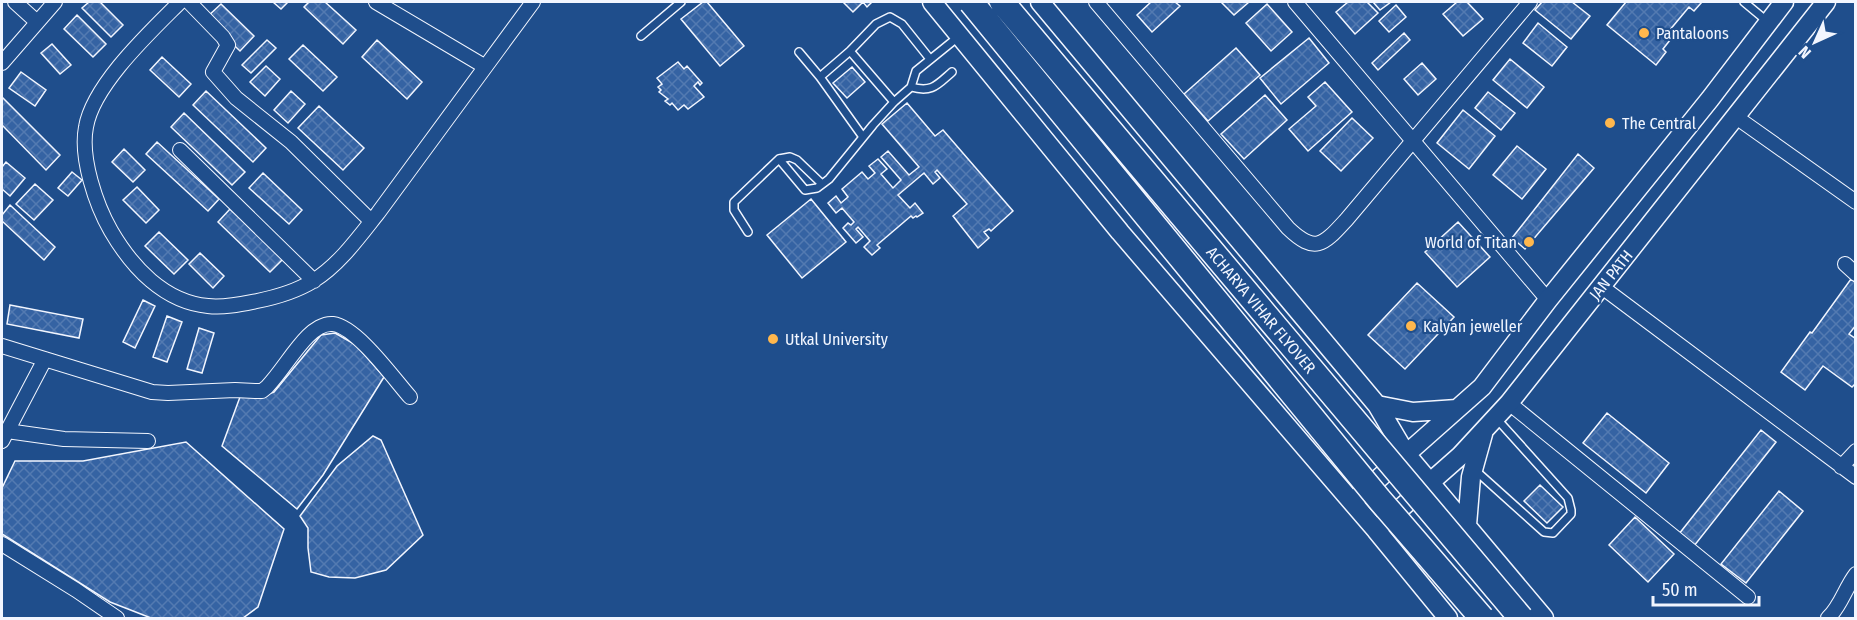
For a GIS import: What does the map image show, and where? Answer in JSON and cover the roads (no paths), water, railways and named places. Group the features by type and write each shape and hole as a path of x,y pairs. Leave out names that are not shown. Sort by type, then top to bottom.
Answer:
{"highway":[{"name":"ACHARYA VIHAR FLYOVER","path":"971,2 1379,499 1482,618"},
{"name":"ACHARYA VIHAR FLYOVER","path":"1002,2 1521,618"}],"street":[{"path":"15,2 37,22"},
{"path":"2,63 55,2"},
{"path":"180,2 111,77 92,107 86,126 84,146 94,192 104,219 121,249 139,270 157,285 179,299 208,306 240,304 279,297 314,281 330,268 353,245 533,2"},
{"path":"189,2 228,45 213,72 236,98 291,142 371,221"},
{"path":"376,2 484,66"},
{"path":"932,2 1120,232 1376,530 1448,618"},
{"path":"1040,2 1377,405 1406,454 1544,618"},
{"path":"1096,2 1288,228 1301,241 1314,245 1325,242 1347,219 1530,2"},
{"path":"1295,2 1548,300"},
{"name":"JAN PATH","path":"1376,530 1460,456 1509,403 1826,2"},
{"name":"JAN PATH","path":"1352,503 1482,387 1548,300 1710,99 1768,22 1779,3"},
{"path":"1736,117 1856,202"},
{"path":"180,150 314,281"},
{"path":"1845,264 1856,274"},
{"path":"1602,287 1856,477"},
{"path":"2,346 152,392 262,391 309,335 319,328 333,324 342,327 358,339 410,397"},
{"path":"45,359 4,436 64,440 148,441"},
{"path":"1509,403 1748,597"},
{"path":"1377,405 1413,412 1457,409"},
{"path":"1467,525 1473,469 1483,432"},
{"path":"1841,467 1856,451"},
{"path":"2,544 117,618"},
{"path":"1828,618 1835,612 1848,584 1856,574"}],"lane":[{"path":"641,36 681,2"},
{"path":"1744,2 1768,22"},
{"path":"820,77 876,24 890,17 902,24 930,59"},
{"path":"779,159 805,190 817,188 829,179 894,102 911,87 916,71 959,35"},
{"path":"850,51 894,102"},
{"path":"799,52 863,137"},
{"path":"911,87 927,90 952,72"},
{"path":"748,232 734,210 734,201 779,159 790,157 797,160 822,184"},
{"path":"1473,469 1544,532 1553,533 1570,514 1568,498 1496,418"}],"place":[{"name":"Pantaloons","path":"1644,33"},
{"name":"The Central","path":"1610,123"},
{"name":"World of Titan","path":"1529,242"},
{"name":"Kalyan jeweller","path":"1411,326"},
{"name":"Utkal University","path":"773,339"}]}
